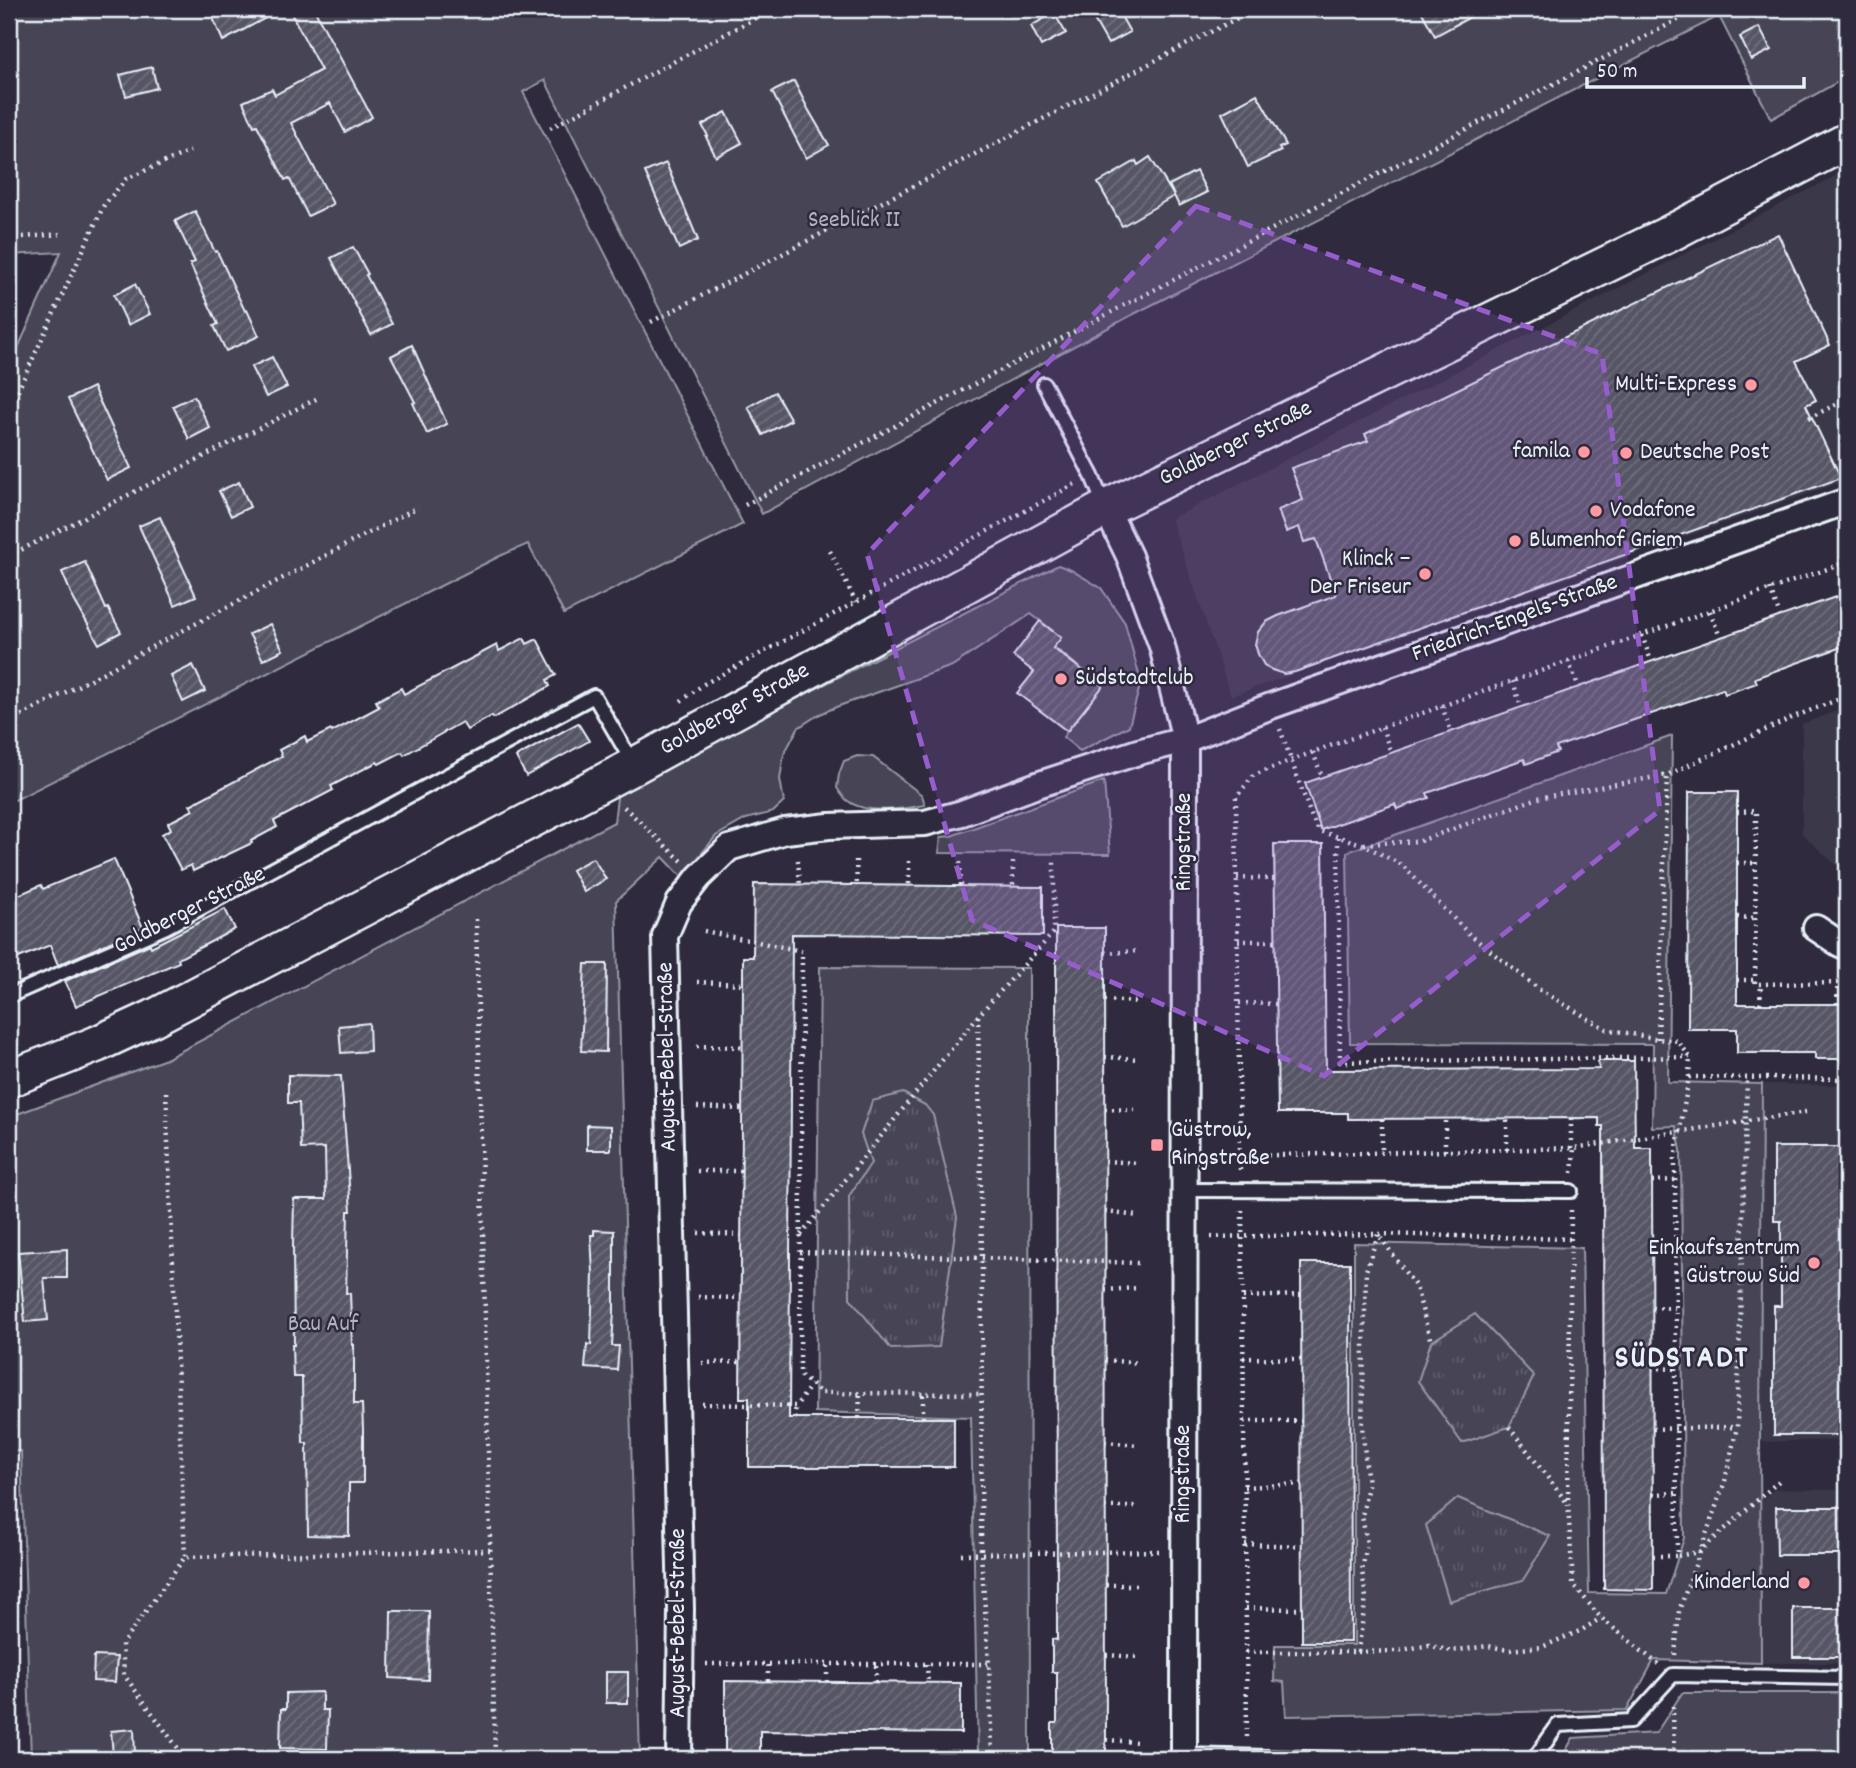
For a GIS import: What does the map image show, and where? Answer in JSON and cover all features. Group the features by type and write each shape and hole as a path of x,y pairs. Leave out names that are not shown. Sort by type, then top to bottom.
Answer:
{"main road":[{"name":"Goldberger Straße","path":"9,1079 153,1018 634,766 1106,508 1667,235 1847,141"}],"street":[{"name":"Friedrich-Engels-Straße","path":"1185,740 1271,706 1847,501"},
{"name":"Ringstraße","path":"1106,508 1129,556 1162,646 1185,740 1184,1757"},
{"name":"August-Bebel-Straße","path":"678,1759 681,1609 665,936 679,903 699,877 729,848 785,831 828,826 925,823 962,813 1138,752 1185,740"},
{"path":"1816,928 1847,947"}],"lane":[{"path":"1044,384 1092,475 1106,508"},
{"name":"Goldberger Straße","path":"9,996 166,927 594,696 634,766"},
{"path":"1184,1189 1571,1191"},
{"path":"1534,1759 1558,1725 1631,1721 1673,1675 1847,1678"},
{"path":"1184,1757 1349,1759"}],"path":[{"path":"550,128 772,9"},
{"path":"651,322 1255,9"},
{"path":"745,505 1699,9"},
{"path":"9,410 104,205 126,178 190,151"},
{"path":"9,238 62,234"},
{"path":"9,556 320,397"},
{"path":"1809,418 1847,399"},
{"path":"9,722 418,507"},
{"path":"830,551 856,602"},
{"path":"1247,1756 1236,797 1254,775 1382,727 1844,563 1847,579"},
{"path":"1770,589 1780,616"},
{"path":"1710,611 1720,637"},
{"path":"1642,635 1651,661"},
{"path":"1569,661 1579,687"},
{"path":"1513,681 1521,707"},
{"path":"1362,844 1420,841 1538,798 1667,775 1796,716 1847,696"},
{"path":"1271,706 1319,831 1362,844 1402,865 1469,934 1540,990 1606,1028 1678,1041 1690,1058 1675,1158 1677,1556"},
{"path":"1442,706 1451,732"},
{"path":"1382,727 1391,753"},
{"path":"1314,752 1322,777"},
{"path":"1658,1039 1667,775"},
{"path":"598,784 699,877"},
{"path":"1737,811 1756,811 1755,984 1847,983"},
{"path":"1338,837 1340,1062 1690,1058"},
{"path":"798,860 800,885"},
{"path":"856,860 857,886"},
{"path":"909,861 909,886"},
{"path":"961,862 961,886"},
{"path":"1013,862 1013,887"},
{"path":"801,1236 978,1016 1054,932 1054,862"},
{"path":"1737,863 1756,863"},
{"path":"1237,878 1275,879"},
{"path":"1737,917 1755,918"},
{"path":"288,1759 495,1756 476,919"},
{"path":"704,931 802,951 800,1375 821,1393 981,1394"},
{"path":"1238,941 1275,941"},
{"path":"1105,953 1138,951"},
{"path":"1737,980 1755,980"},
{"path":"697,982 743,984"},
{"path":"1838,983 1838,1004"},
{"path":"1760,984 1760,1004"},
{"path":"1105,1000 1138,1002"},
{"path":"1238,1003 1277,1004"},
{"path":"978,1016 982,1257 981,1554 992,1759"},
{"path":"697,1046 743,1047"},
{"path":"1105,1057 1138,1059"},
{"path":"1689,1077 1847,1079"},
{"path":"1674,1759 1673,1675 1679,1611 1725,1481 1737,1427 1747,1078"},
{"path":"166,1092 185,1557 122,1644 124,1675 186,1759"},
{"path":"697,1107 742,1109"},
{"path":"1105,1109 1138,1110"},
{"path":"1240,1156 1573,1148 1806,1112"},
{"path":"1507,1118 1507,1150"},
{"path":"1572,1118 1568,1504 1573,1584 1601,1618 1673,1675"},
{"path":"1382,1119 1382,1153"},
{"path":"1445,1119 1445,1151"},
{"path":"1105,1161 1138,1163"},
{"path":"697,1171 742,1171"},
{"path":"1652,1181 1675,1180"},
{"path":"1105,1212 1138,1216"},
{"path":"697,1233 741,1235"},
{"path":"1185,1238 1378,1234 1570,1239"},
{"path":"1378,1234 1416,1287 1431,1342"},
{"path":"1358,1652 1366,1597 1362,1571 1367,1544 1362,1517 1368,1485 1362,1425 1366,1271 1378,1234"},
{"path":"1653,1245 1675,1245"},
{"path":"800,1252 1138,1263"},
{"path":"1105,1290 1138,1289"},
{"path":"1243,1297 1301,1296"},
{"path":"697,1297 741,1298"},
{"path":"1652,1307 1676,1308"},
{"path":"1244,1358 1301,1359"},
{"path":"1105,1360 1138,1363"},
{"path":"698,1363 740,1362"},
{"path":"1652,1368 1676,1370"},
{"path":"794,1418 796,1406 811,1385"},
{"path":"859,1394 859,1418"},
{"path":"923,1394 923,1418"},
{"path":"698,1404 796,1406"},
{"path":"1244,1421 1301,1421"},
{"path":"1509,1427 1568,1504"},
{"path":"1653,1429 1737,1427"},
{"path":"1105,1442 1138,1445"},
{"path":"1653,1556 1699,1552 1780,1480"},
{"path":"1244,1487 1302,1484"},
{"path":"1653,1494 1677,1493"},
{"path":"1105,1507 1138,1507"},
{"path":"1245,1544 1302,1546"},
{"path":"185,1557 490,1550"},
{"path":"961,1554 1184,1550"},
{"path":"1106,1585 1138,1585"},
{"path":"1246,1608 1301,1609"},
{"path":"1246,1652 1396,1651 1429,1645 1451,1651 1488,1646 1509,1650 1542,1647 1582,1630 1601,1618"},
{"path":"1106,1655 1138,1657"},
{"path":"698,1664 989,1664"},
{"path":"768,1664 768,1681"},
{"path":"827,1664 827,1682"},
{"path":"876,1664 876,1682"},
{"path":"927,1664 928,1682"},
{"path":"1106,1740 1138,1742"}],"highlighted area":[{"path":"1196,206 1602,354 1660,810 1324,1076 972,920 867,554"}],"shaded area":[{"name":"famila","path":"1847,170 1847,480 1231,696 1171,519"},
{"path":"1847,707 1847,875 1802,834 1802,724"},
{"name":"Einkaufszentrum Güstrow Süd","path":"1762,1084 1847,1085 1847,1440 1760,1442"},
{"name":"Kinderland","path":"1774,1489 1847,1490 1847,1663 1761,1663 1760,1502"}],"green space":[{"name":"Seeblick II","path":"9,9 1847,9 1847,77 1771,119 1719,16 1128,317 762,514 545,80 523,92 743,524 564,614 528,544 9,803 9,368 61,252 9,255"},
{"name":"Bau Auf","path":"1058,565 1101,588 1125,623 1141,682 1129,726 1080,751 1063,737 1103,686 1054,647 1061,637 1031,614 952,666 836,707 798,728 784,754 780,779 784,802 773,812 746,819 716,836 682,877 663,857 616,901 640,1759 31,1759 21,1451 9,1451 9,1117 166,1059 614,822 618,790"},
{"path":"1672,736 1668,1082 1762,1084 1761,1663 1654,1660 1627,1710 1286,1716 1284,1682 1274,1681 1275,1645 1354,1645 1354,1243 1582,1248 1589,1593 1666,1594 1684,1538 1681,1150 1676,1126 1652,1127 1653,1044 1350,1043 1347,852"},
{"path":"857,756 873,757 922,795 925,805 875,809 846,800 837,788 839,774 844,761"},
{"path":"1104,781 1110,854 939,853 941,837 951,836"},
{"path":"820,967 1029,968 1030,1759 917,1759 978,1758 971,1417 815,1412"},
{"path":"903,1093 925,1105 933,1115 957,1217 939,1347 891,1349 850,1298 849,1196 871,1163 861,1134 872,1101"},
{"path":"1475,1314 1534,1376 1509,1427 1462,1443 1418,1381 1431,1342"},
{"path":"1458,1498 1550,1536 1523,1580 1449,1601 1426,1525"},
{"path":"1682,1693 1847,1693 1847,1759 1561,1759 1573,1738 1656,1733"}],"building":[{"path":"209,9 282,9 223,41"},
{"path":"289,9 314,9 372,117 345,132 330,103 291,123 333,204 308,216 289,178 285,180 257,125 254,126 243,102 272,89 275,95 321,70"},
{"path":"1088,9 1117,9 1130,32 1108,44"},
{"path":"1420,9 1485,9 1435,36"},
{"path":"1054,13 1066,33 1041,46 1031,26"},
{"path":"1759,27 1771,50 1751,60 1740,37"},
{"path":"152,67 157,88 126,96 120,75"},
{"path":"794,81 829,145 806,158 772,92"},
{"path":"1257,94 1286,145 1279,148 1281,151 1248,167 1222,113"},
{"path":"726,112 742,143 716,157 702,125"},
{"path":"1150,157 1174,196 1122,226 1098,183 1136,161 1138,165"},
{"path":"666,163 698,240 679,249 645,172"},
{"path":"1196,171 1207,192 1179,206 1169,185"},
{"path":"195,211 259,336 226,351 214,326 218,324 190,264 195,262 175,221"},
{"name":"famila","path":"1778,234 1830,345 1796,361 1816,400 1806,405 1841,478 1295,672 1284,674 1264,665 1255,644 1258,632 1266,622 1336,595 1316,539 1304,542 1299,527 1286,532 1278,510 1303,500 1291,468 1368,441 1365,434"},
{"path":"353,247 392,324 371,335 331,258"},
{"path":"135,284 150,314 128,325 114,295"},
{"path":"412,345 447,424 427,434 413,403 415,402 391,356"},
{"path":"272,357 287,387 266,397 251,367"},
{"path":"93,387 131,468 107,480 68,399"},
{"path":"775,392 791,420 763,435 748,407"},
{"path":"194,396 210,428 189,439 173,406"},
{"path":"239,482 250,507 231,516 219,491"},
{"path":"160,517 196,596 175,605 139,526"},
{"path":"85,562 106,609 108,608 121,632 99,644 73,598 62,572"},
{"path":"1847,593 1847,645 1755,678 1757,683 1725,694 1723,689 1556,747 1558,752 1526,764 1524,759 1427,793 1429,798 1397,809 1395,804 1321,830 1305,783"},
{"name":"Südstadtclub","path":"1040,621 1061,638 1053,648 1103,686 1067,731 1017,693 1034,672 1013,656"},
{"path":"270,624 283,650 263,660 249,634"},
{"path":"524,638 527,644 537,639 556,675 547,680 550,686 467,730 462,722 404,755 402,752 379,764 377,762 331,786 333,790 274,821 277,827 251,841 252,843 193,871 191,865 181,870 162,834 171,829 168,823 193,810 190,805 282,756 279,750 305,736 307,742 379,707 376,701 401,688 404,694 497,645 499,651"},
{"path":"193,665 205,691 183,702 171,676"},
{"path":"578,723 589,741 526,776 516,757"},
{"path":"1689,792 1737,792 1737,1004 1847,1004 1847,1059 1815,1059 1815,1053 1737,1053 1737,1029 1688,1029"},
{"path":"1274,844 1323,844 1326,1070 1599,1069 1598,1061 1634,1061 1635,1148 1652,1148 1653,1590 1604,1589 1603,1126 1599,1126 1599,1118 1348,1119 1348,1113 1278,1113"},
{"path":"593,858 606,879 584,892 572,870"},
{"path":"114,859 143,928 58,965 50,945 9,962 9,906 18,902 16,896 41,885 43,889"},
{"path":"754,884 1043,887 1043,936 792,934 789,1418 954,1418 954,1467 749,1467 749,1398 740,1398 743,957 753,957"},
{"path":"225,909 235,929 178,959 179,962 76,1006 65,981 150,944 151,947"},
{"path":"1056,928 1105,928 1106,1759 1057,1759 1057,1756 1052,1755 1052,1723 1057,1723 1057,1672 1052,1672 1052,1639 1057,1640"},
{"path":"585,964 607,964 606,1052 581,1051"},
{"path":"369,1023 370,1051 341,1053 339,1026"},
{"path":"288,1075 341,1076 351,1211 348,1211 346,1293 350,1293 354,1345 354,1404 362,1404 363,1429 363,1483 349,1483 349,1536 308,1535 307,1443 303,1443 302,1377 293,1377 294,1199 326,1199 325,1148 301,1149 299,1103 288,1103"},
{"path":"587,1125 611,1126 611,1150 587,1150"},
{"name":"Einkaufszentrum Güstrow Süd","path":"1774,1147 1847,1147 1847,1435 1774,1435 1774,1306 1781,1306 1781,1221 1774,1221"},
{"path":"594,1230 614,1231 612,1346 619,1346 617,1370 585,1368 587,1344 591,1345 591,1235 594,1235"},
{"path":"67,1249 67,1278 44,1278 48,1320 25,1322 18,1252"},
{"path":"1301,1263 1350,1263 1351,1642 1302,1642"},
{"path":"1776,1507 1847,1507 1847,1555 1777,1555"},
{"path":"1793,1608 1847,1608 1847,1657 1793,1657"},
{"path":"391,1611 429,1611 428,1680 390,1678"},
{"path":"94,1656 117,1657 115,1682 93,1681"},
{"path":"606,1672 628,1672 628,1703 606,1703"},
{"path":"725,1681 961,1683 961,1733 760,1731 760,1759 725,1759"},
{"path":"322,1692 322,1710 328,1710 327,1749 280,1748 281,1709 286,1709 286,1693"},
{"path":"134,1729 135,1755 113,1756 111,1731"}],"place":[{"name":"Multi-Express","path":"1751,385"},
{"name":"famila","path":"1584,452"},
{"name":"Deutsche Post","path":"1626,453"},
{"name":"Vodafone","path":"1596,511"},
{"name":"Blumenhof Griem","path":"1515,541"},
{"name":"Klinck – Der Friseur","path":"1425,574"},
{"name":"Südstadtclub","path":"1061,679"},
{"name":"Güstrow, Ringstraße","path":"1157,1145"},
{"name":"Einkaufszentrum Güstrow Süd","path":"1814,1263"},
{"name":"Kinderland","path":"1804,1583"}],"district":[{"name":"SÜDSTADT","path":"1682,1360"}]}
